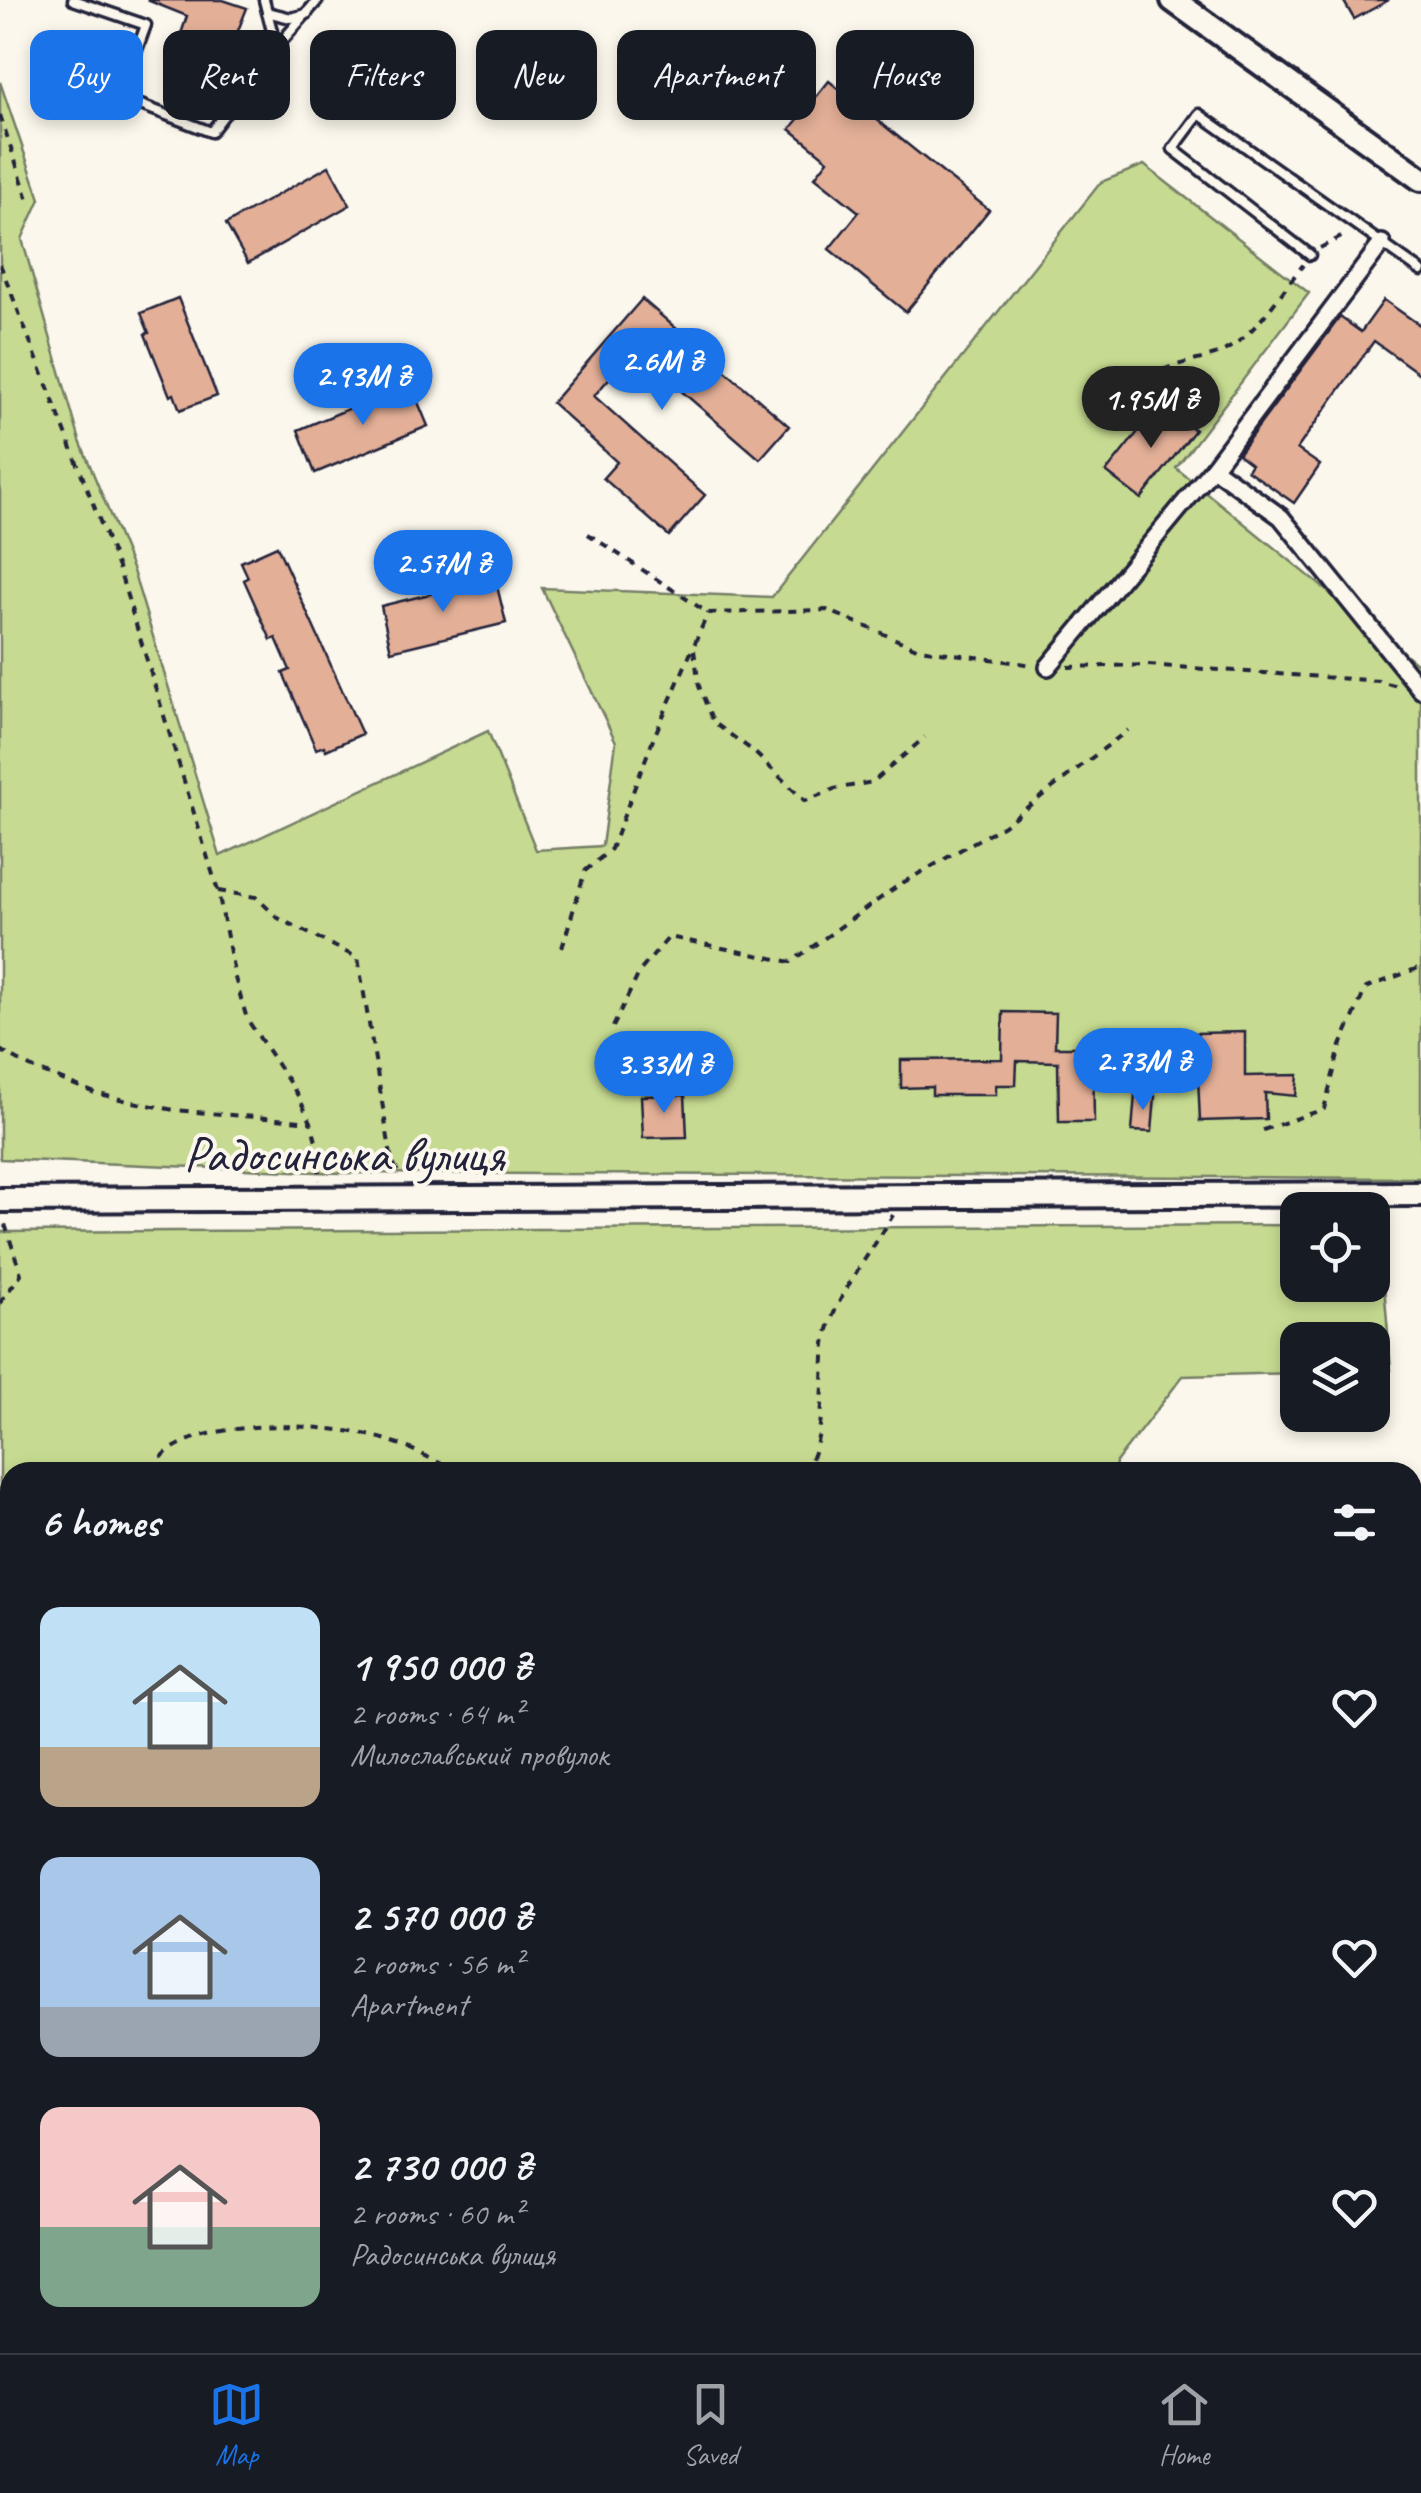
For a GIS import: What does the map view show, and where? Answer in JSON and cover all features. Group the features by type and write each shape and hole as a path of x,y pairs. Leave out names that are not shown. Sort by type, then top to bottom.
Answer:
{"main road":[{"path":"1173,0 1421,179"},
{"name":"Радосинська вулиця","path":"0,1203 1421,1194"}],"street":[{"path":"1048,667 1212,468 1382,243"},
{"path":"1212,468 1281,517 1414,689"}],"lane":[{"path":"73,0 146,25 120,97 163,114"},
{"path":"264,0 272,30"},
{"path":"290,32 318,0"},
{"path":"267,12 291,18 307,14"},
{"path":"1310,255 1173,149 1199,114 1421,270"},
{"path":"180,120 211,132 220,120"}],"path":[{"path":"0,116 29,202"},
{"path":"1108,425 1135,386 1160,370 1229,348 1252,328 1310,255 1361,229"},
{"path":"0,264 120,573 218,892 247,1019 311,1122 318,1149 321,1200"},
{"path":"588,534 708,612 828,610 919,650 1048,667 1148,665 1380,681 1414,689"},
{"path":"562,948 585,871 612,849 654,736 708,612"},
{"path":"694,646 699,686 713,722 753,751 805,801 834,789 873,782 924,737"},
{"path":"613,1027 640,971 668,937 791,962 899,885 1004,825 1128,730"},
{"path":"218,892 256,897 278,918 358,958 392,1162 415,1199"},
{"path":"1263,1130 1324,1110 1340,1048 1366,988 1421,967"},
{"path":"0,1050 30,1067 128,1101 174,1110 311,1122"},
{"path":"812,1462 821,1415 825,1340 838,1303 904,1197"},
{"path":"0,1203 21,1274 0,1303"},
{"path":"159,1462 163,1455 189,1441 216,1432 279,1426 384,1439 436,1462"}],"green space":[{"path":"0,82 40,199 22,239 80,441 133,571 220,856 488,731 536,850 602,846 616,742 542,588 772,597 1101,182 1144,165 1309,293 1176,468 1421,667 1421,1178 340,1173 0,1159"},
{"path":"1280,1225 1280,1302 1385,1302 1387,1322 1280,1322 1280,1373 1183,1376 1116,1462 0,1462 0,1232"}],"building":[{"path":"147,0 223,0 247,8 238,30 182,30 187,16"},
{"path":"1343,0 1389,0 1354,19"},
{"path":"829,81 836,87 836,120 877,120 989,210 906,312 829,249 859,212 815,177 828,160 790,129 797,120 816,120 816,97"},
{"path":"329,166 350,205 248,263 226,224"},
{"path":"178,298 217,396 180,410 174,394 170,396 145,334 149,333 141,313"},
{"path":"642,299 789,426 760,459 634,350 594,396 705,495 669,536 603,478 617,462 552,403"},
{"path":"1384,300 1421,326 1421,375 1374,341 1297,449 1320,465 1294,503 1247,470 1251,464 1238,454 1340,317 1361,332"},
{"path":"410,383 428,426 315,473 298,430"},
{"path":"1161,403 1195,430 1141,499 1106,472"},
{"path":"277,546 362,734 326,750 324,746 316,749 283,673 290,670 276,638 271,640 244,580 248,577 241,562"},
{"path":"495,578 506,623 391,651 381,606"},
{"path":"1003,1012 1056,1013 1055,1047 1093,1047 1094,1122 1059,1122 1058,1062 1017,1061 1016,1085 996,1085 996,1095 932,1095 932,1087 901,1088 901,1060 1002,1059"},
{"path":"1245,1032 1245,1076 1298,1075 1296,1096 1265,1093 1266,1119 1200,1121 1196,1033"},
{"path":"1135,1094 1155,1096 1152,1132 1132,1131"},
{"path":"685,1095 687,1137 643,1138 641,1096"}]}
